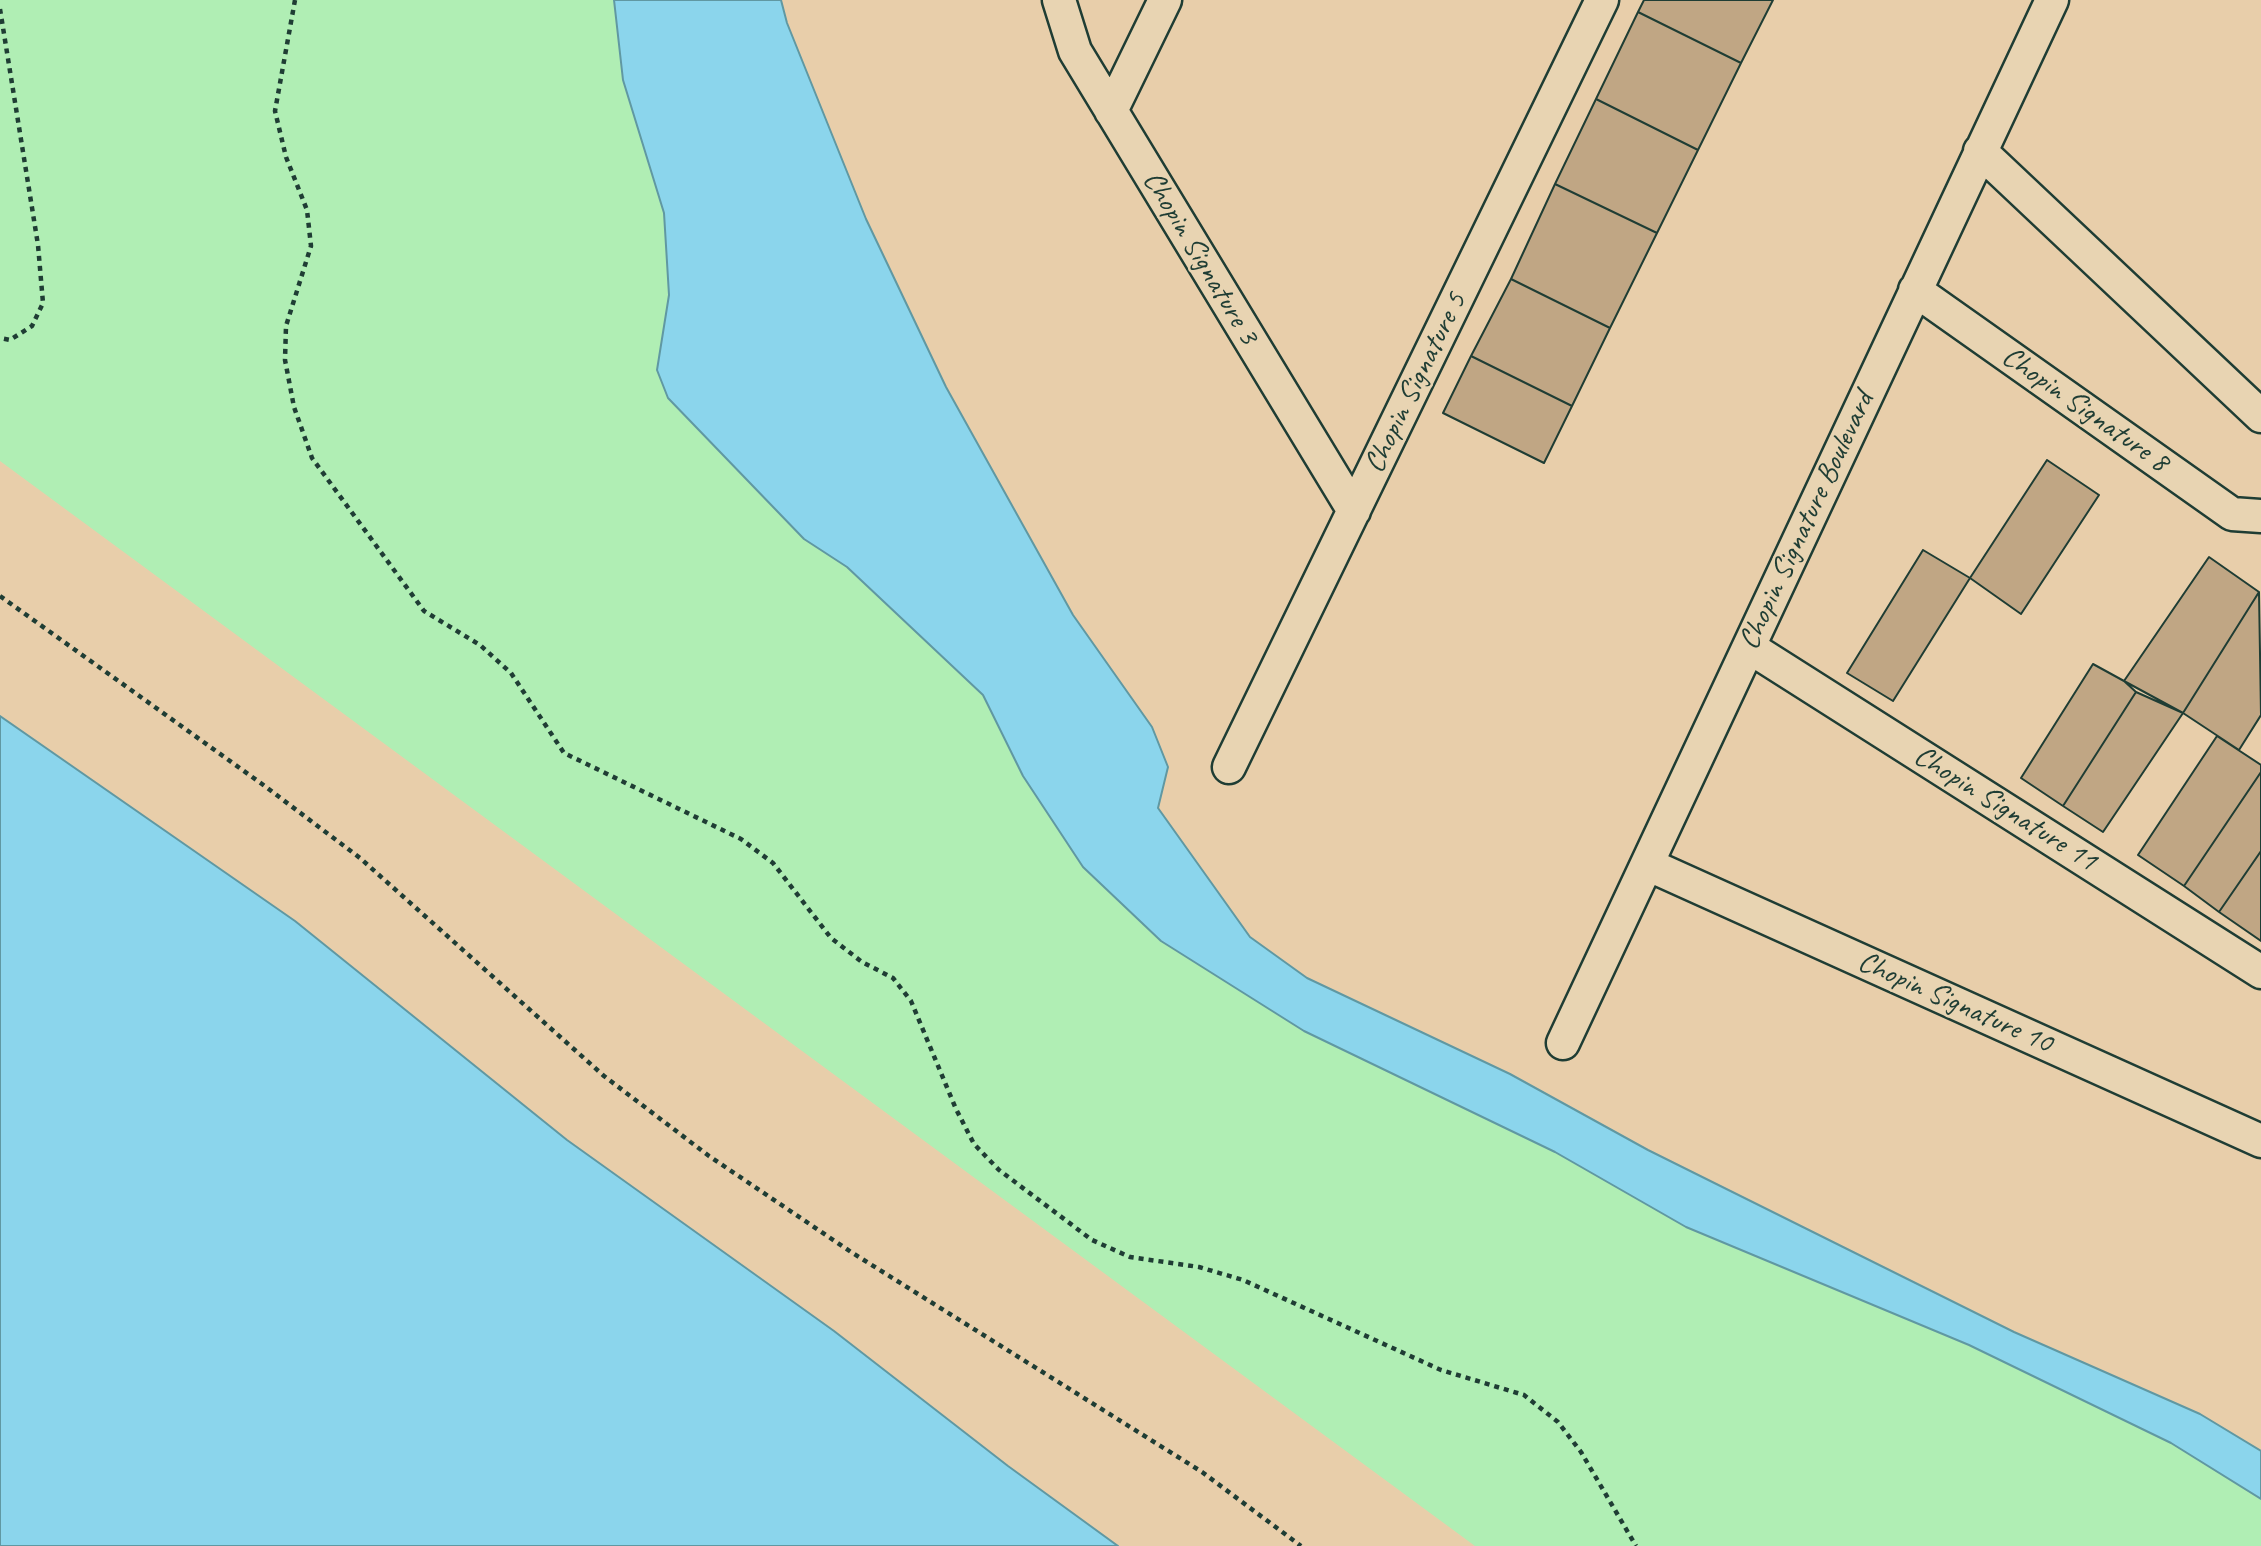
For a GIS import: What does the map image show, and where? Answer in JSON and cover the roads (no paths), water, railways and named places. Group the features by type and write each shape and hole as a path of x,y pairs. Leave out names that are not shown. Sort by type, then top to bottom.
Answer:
{"street":[{"name":"Chopin Signature 3","path":"1059,0 1075,51 1354,511"},
{"path":"1111,111 1165,0"},
{"name":"Chopin Signature 5","path":"1229,766 1602,0"},
{"name":"Chopin Signature Boulevard","path":"1563,1043 1649,865 1915,289 2052,0"},
{"path":"1980,151 2261,416"},
{"name":"Chopin Signature 8","path":"1915,289 2232,514 2261,516"},
{"name":"Chopin Signature 11","path":"1749,647 2261,972"},
{"name":"Chopin Signature 10","path":"1649,865 2261,1141"}],"water":[{"path":"614,0 781,0 787,23 866,219 946,387 1073,615 1152,727 1168,767 1158,808 1250,937 1307,978 1510,1074 1648,1150 2014,1332 2200,1414 2261,1451 2261,1499 2171,1443 1969,1345 1686,1227 1555,1152 1304,1031 1161,941 1083,867 1023,776 983,695 847,567 804,539 668,398 657,370 669,295 664,213 623,80"},
{"path":"0,716 295,921 567,1140 834,1331 1008,1466 1118,1546 0,1546"}]}
